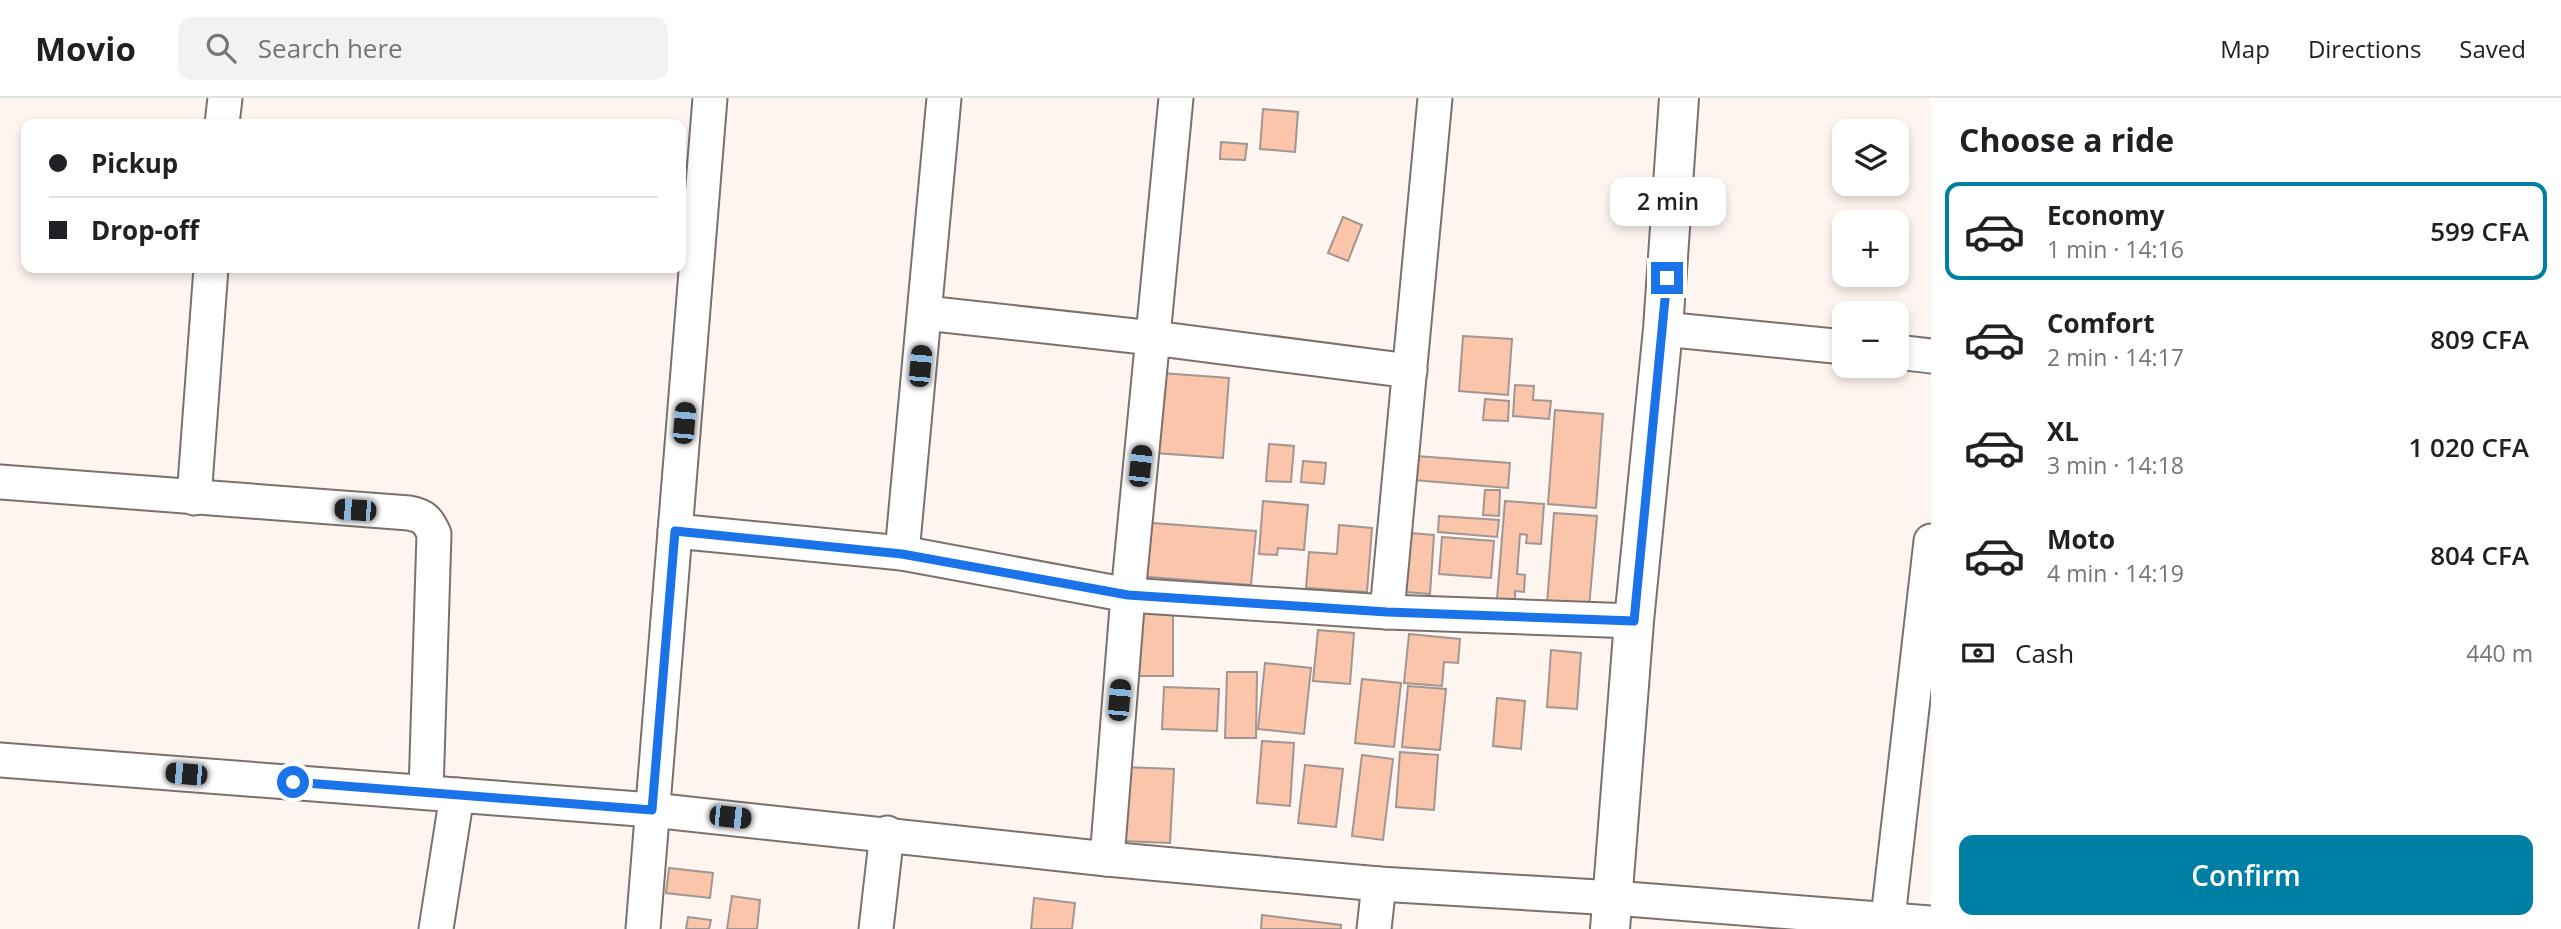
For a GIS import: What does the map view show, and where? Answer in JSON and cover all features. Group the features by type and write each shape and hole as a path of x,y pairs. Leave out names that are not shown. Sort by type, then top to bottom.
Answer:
{"street":[{"path":"223,119 225,98"},
{"path":"643,929 675,531 690,232 710,98"},
{"path":"902,554 944,98"},
{"path":"1107,859 1128,595 1176,98"},
{"path":"1387,612 1436,98"},
{"path":"1612,914 1634,621 1663,329 1679,98"},
{"path":"194,498 211,273"},
{"path":"925,313 1153,338 1410,371"},
{"path":"1663,329 1832,346"},
{"path":"1909,353 1931,356"},
{"path":"0,482 409,513 428,521 434,534 442,794 436,929"},
{"path":"675,531 902,554 1128,595 1387,612 1634,621"},
{"path":"1888,918 1926,646 1931,541"},
{"path":"0,760 652,810 887,833 1107,859 1379,884 1612,914 1772,920 1888,918 1931,923"},
{"path":"876,929 887,833"},
{"path":"1374,929 1379,884"}],"building":[{"path":"1263,109 1298,112 1295,152 1260,149"},
{"path":"1221,142 1247,144 1245,160 1220,159"},
{"path":"1343,217 1362,225 1348,261 1328,253"},
{"path":"1463,336 1512,339 1508,395 1459,391"},
{"path":"1161,373 1229,378 1223,458 1155,453"},
{"path":"1515,385 1534,386 1533,400 1551,401 1549,419 1513,416"},
{"path":"1485,399 1509,401 1508,421 1483,420"},
{"path":"1555,410 1603,414 1596,508 1548,504"},
{"path":"1269,444 1294,446 1291,482 1266,481"},
{"path":"1416,456 1510,463 1508,488 1414,480"},
{"path":"1303,461 1326,463 1324,484 1301,482"},
{"path":"1485,490 1500,490 1499,516 1483,515"},
{"path":"1263,501 1308,505 1304,550 1278,548 1277,555 1259,554"},
{"path":"1505,501 1544,504 1541,544 1526,543 1527,535 1520,534 1517,574 1525,575 1524,592 1515,591 1515,601 1497,599"},
{"path":"1554,513 1597,516 1589,608 1547,604"},
{"path":"1439,516 1499,520 1497,537 1438,532"},
{"path":"1140,522 1256,531 1251,585 1136,576"},
{"path":"1339,525 1372,528 1367,592 1306,588 1309,552 1337,554"},
{"path":"1411,533 1434,535 1430,594 1406,592"},
{"path":"1442,537 1494,541 1491,578 1439,574"},
{"path":"1137,613 1173,613 1173,676 1138,676"},
{"path":"1318,630 1354,633 1350,684 1313,681"},
{"path":"1409,634 1460,639 1458,663 1444,662 1442,686 1404,683"},
{"path":"1551,650 1581,653 1577,709 1547,707"},
{"path":"1265,663 1311,668 1304,734 1258,729"},
{"path":"1227,672 1257,672 1256,738 1225,738"},
{"path":"1362,679 1401,683 1394,747 1355,743"},
{"path":"1408,686 1446,689 1440,750 1402,747"},
{"path":"1164,687 1219,689 1217,731 1162,729"},
{"path":"1497,698 1525,701 1521,749 1493,746"},
{"path":"1262,741 1294,743 1290,806 1257,803"},
{"path":"1400,752 1438,755 1434,810 1396,807"},
{"path":"1362,755 1393,759 1383,840 1352,836"},
{"path":"1305,765 1343,769 1336,827 1298,823"},
{"path":"1124,767 1174,769 1170,843 1121,841"},
{"path":"669,868 713,873 710,898 666,893"},
{"path":"732,896 760,900 757,929 727,929"},
{"path":"1034,898 1075,903 1072,929 1031,929"},
{"path":"1262,915 1341,925 1341,929 1261,929"},
{"path":"688,917 711,920 709,929 686,929"}],"route":[{"path":"293,782 652,810 675,531 902,554 1128,595 1387,612 1634,621 1667,278"}]}
